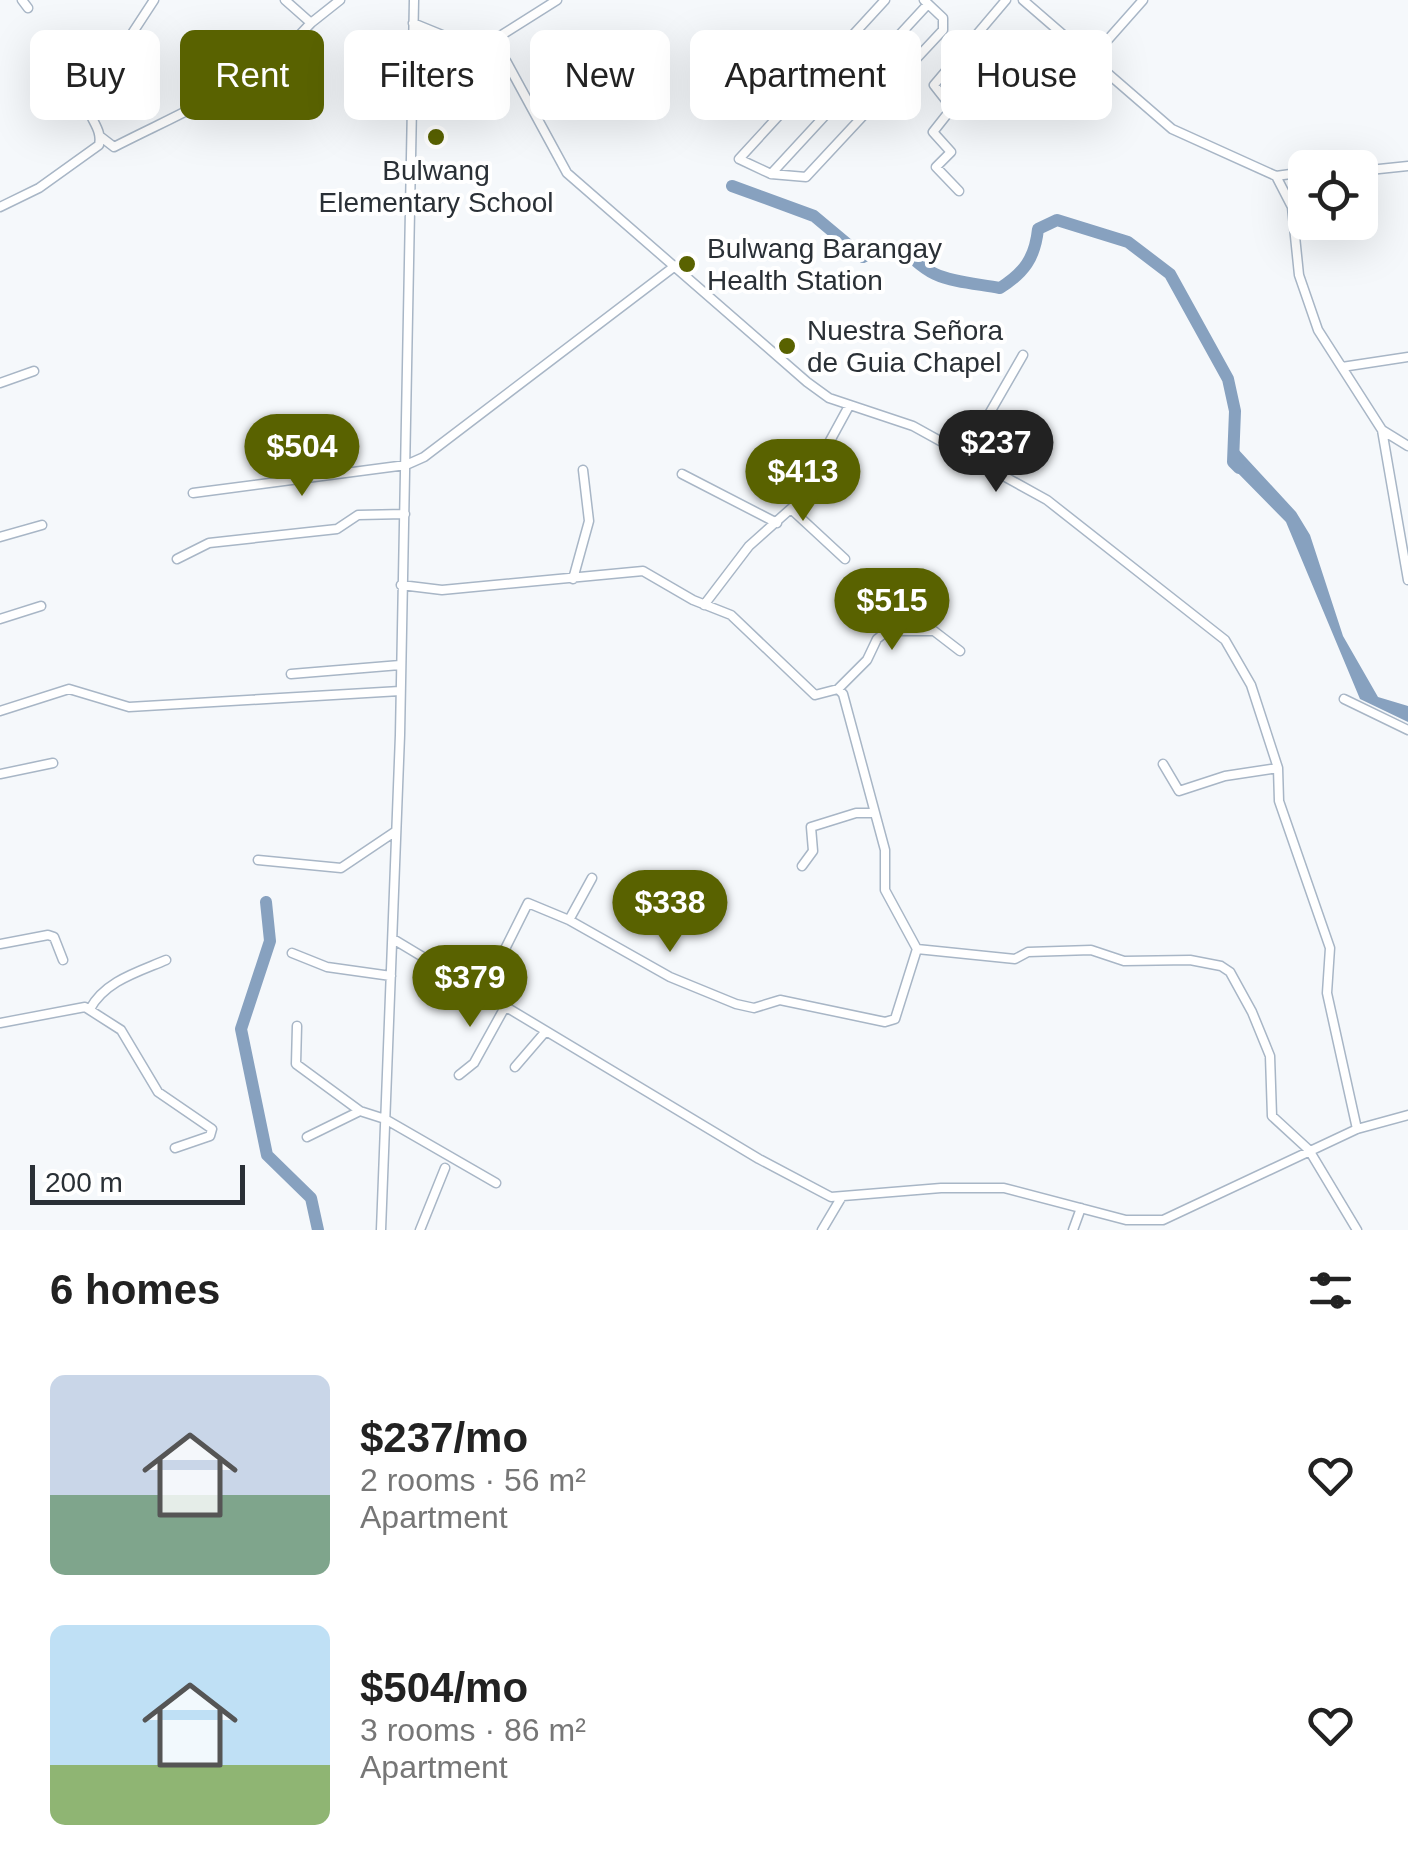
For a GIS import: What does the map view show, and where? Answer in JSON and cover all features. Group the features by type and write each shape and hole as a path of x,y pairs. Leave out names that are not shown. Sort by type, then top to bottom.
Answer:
{"street":[{"path":"154,0 88,101 88,112 101,136 114,147 244,82 285,52 311,23 340,0"},
{"path":"285,0 311,23"},
{"path":"384,1229 405,514 414,0"},
{"path":"509,30 556,0"},
{"path":"858,30 886,0"},
{"path":"959,192 936,167 951,152 934,132 952,108 934,85 1006,0"},
{"path":"1022,0 1055,30"},
{"path":"1112,35 1143,0"},
{"path":"901,30 926,2 946,24 921,51"},
{"path":"413,23 432,30"},
{"path":"510,68 567,173 754,340 829,398 913,426 1078,521 1216,631 1251,684 1278,768 1279,801 1330,948 1328,993 1358,1129"},
{"path":"1112,80 1172,128 1276,176 1288,174"},
{"path":"775,120 739,159 771,174 806,176 857,120"},
{"path":"771,174 819,120"},
{"path":"0,208 90,152 101,136"},
{"path":"1378,169 1408,166"},
{"path":"1276,176 1292,207 1299,276 1318,330 1382,430 1408,580"},
{"path":"194,493 406,465 441,446 675,266"},
{"path":"966,454 1022,355"},
{"path":"1342,367 1408,357"},
{"path":"0,382 34,371"},
{"path":"704,605 750,546 792,509 849,406"},
{"path":"1382,430 1408,446"},
{"path":"573,579 589,521 583,470"},
{"path":"682,474 777,523"},
{"path":"792,509 844,558"},
{"path":"177,559 209,543 337,529 358,514 405,514"},
{"path":"0,536 42,525"},
{"path":"401,585 442,590 643,571 704,605 731,615 815,695 838,689 868,660 877,640 887,631 934,631 960,651"},
{"path":"0,619 40,606"},
{"path":"290,674 400,665"},
{"path":"0,711 70,689 129,707 400,691"},
{"path":"482,994 525,904 569,920 670,976 736,1004 754,1008 780,1000 885,1022 895,1019 917,949 885,890 885,850 843,694 838,689"},
{"path":"1344,699 1408,730"},
{"path":"0,774 53,762"},
{"path":"1163,764 1179,791 1225,776 1278,768"},
{"path":"802,866 812,851 811,827 874,813"},
{"path":"258,860 341,868 396,830"},
{"path":"569,920 592,878"},
{"path":"0,944 48,935 54,937 63,960"},
{"path":"393,940 798,1182 841,1198 989,1187 1126,1220 1162,1220 1358,1129 1408,1114"},
{"path":"917,949 1015,959 1028,952 1091,950 1124,960 1190,960 1230,972 1270,1056 1272,1116 1310,1150 1357,1230"},
{"path":"292,953 328,966 392,976"},
{"path":"0,1024 90,1009 110,987 166,960"},
{"path":"459,1075 474,1063 504,1007"},
{"path":"90,1009 121,1030 158,1092 212,1129 210,1136 174,1148"},
{"path":"297,1026 296,1064 360,1111 386,1119 496,1183"},
{"path":"515,1068 546,1031"},
{"path":"307,1136 360,1111"},
{"path":"420,1230 444,1168"},
{"path":"822,1230 841,1198"},
{"path":"1074,1230 1081,1208"}],"water":[{"path":"1236,447 1296,512 1310,535 1343,636 1378,697 1408,706 1408,722 1360,699 1286,522 1228,463"}],"waterway":[{"path":"732,186 814,216 863,257 877,250 897,248 942,277 1000,288 1027,264 1038,229 1057,220 1128,242 1170,274 1228,379 1235,411 1233,462 1239,468"},
{"path":"266,902 270,941 241,1029 267,1155 311,1198 318,1230"}],"place":[{"name":"Bulwang Elementary School","path":"436,137"},
{"name":"Bulwang Barangay Health Station","path":"687,264"},
{"name":"Nuestra Señora de Guia Chapel","path":"787,346"}]}
